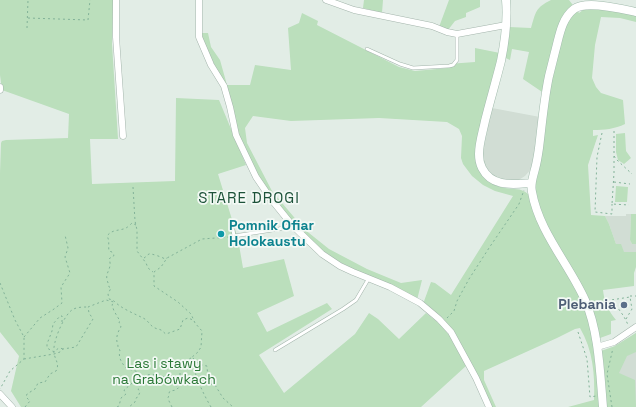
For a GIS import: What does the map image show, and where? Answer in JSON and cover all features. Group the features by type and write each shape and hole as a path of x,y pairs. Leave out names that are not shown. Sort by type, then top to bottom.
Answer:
{"street":[{"path":"116,0 116,37 123,136"},
{"path":"199,0 199,37 211,65 224,86 236,135 256,177 271,199 292,225 322,254 340,266 390,287 420,303 442,323 451,332 476,378 489,407"},
{"path":"326,0 354,10 432,26 457,34 506,25"},
{"path":"506,0 506,25 501,61 481,137 479,160 484,173 494,181 512,185 529,183"},
{"path":"603,407 595,330 591,316 576,283 540,220 529,183 536,168 549,76 566,18 575,8 581,6 595,5 636,12"},
{"path":"597,347 614,342 636,328"},
{"path":"0,394 12,407"}],"lane":[{"path":"367,49 400,64 413,68 450,66 457,60 457,34"},
{"path":"232,230 234,236 279,229 292,225"},
{"path":"275,350 356,300 369,278"}],"path":[{"path":"27,28 28,0"},
{"path":"28,18 88,20 90,0"},
{"path":"602,133 597,157 595,212 612,214 614,131"},
{"path":"613,155 632,174"},
{"path":"613,182 630,184"},
{"path":"442,323 454,311 457,301 468,279 519,204 529,183"},
{"path":"133,188 137,230 137,251 148,268 154,272"},
{"path":"612,204 629,205"},
{"path":"136,225 132,223 126,228 109,233 107,236 109,240 108,247 114,255 109,260 111,264 107,280 109,287 111,288 108,294 109,299 113,300 122,308 145,318 154,328 162,330 166,334 180,329 183,320 188,318 194,320"},
{"path":"24,337 40,318 54,310 62,303 61,287 70,273 65,257 68,248 65,235"},
{"path":"154,272 161,267 167,258 202,239 234,236"},
{"path":"142,258 150,253 167,258"},
{"path":"154,272 154,286 178,302 191,314 202,331 201,347 198,352 181,367 178,381 179,387"},
{"path":"0,283 15,320 24,337 24,359"},
{"path":"630,297 632,309 626,320 611,300 636,296"},
{"path":"25,407 30,401 26,397 28,394 35,390 38,383 45,382 50,374 56,371 58,367 54,354 56,336 70,310 88,307 106,300 114,302"},
{"path":"114,302 112,305 118,316 121,327 118,333 117,341 119,346 118,348 120,350 119,355 121,362 126,368 139,373 140,384 142,384 138,389 140,392 138,394 139,395 129,407"},
{"path":"54,352 57,348 63,349 76,347 93,319 89,313 88,307"},
{"path":"54,352 47,348 48,339 52,331 53,324 60,316 62,316 62,323"},
{"path":"578,332 587,359 590,397 602,396"},
{"path":"612,407 608,374 614,342"},
{"path":"0,389 10,371 24,359 54,354 63,349"},
{"path":"192,358 193,365 204,395 211,407"},
{"path":"192,358 201,365 207,366 208,380 211,384 215,385 223,398 233,407"},
{"path":"117,407 119,406 121,398 126,394 124,390 140,377 156,374 160,375 179,387"},
{"path":"172,407 168,401 169,393 170,391 175,391 179,387"}],"shaded area":[{"path":"492,108 540,117 532,168 525,176 517,181 498,180 486,169 482,153"},
{"path":"626,214 631,214 630,240 632,244 636,244 636,252 624,252 616,244 605,216 626,216"},
{"path":"636,333 636,407 613,407 615,346"}],"green space":[{"name":"Las i stawy na Grabówkach","path":"0,0 113,0 112,44 118,139 90,139 92,184 175,181 176,98 219,100 246,165 218,174 238,239 243,268 284,259 294,296 257,313 267,332 327,303 332,309 259,355 284,393 355,334 369,313 378,319 399,339 426,313 441,325 453,340 466,366 421,407 21,407 11,391 19,356 0,332 1,143 2,141 6,140 68,138 69,114 2,90 0,75"},
{"path":"364,0 383,0 382,13 363,8"},
{"path":"449,0 480,0 480,7 466,13 466,17 455,21 448,30 439,27"},
{"path":"551,0 569,0 579,13 583,10 595,8 636,15 636,22 620,18 601,17 595,45 592,78 596,87 601,93 623,100 625,124 609,129 593,130 593,136 598,135 588,165 591,215 605,216 616,244 621,244 624,252 636,252 634,286 603,290 607,306 616,320 611,321 611,334 600,338 595,316 588,298 600,407 568,407 594,400 592,363 588,345 580,328 484,371 484,380 496,407 491,407 443,320 423,304 431,282 435,283 451,295 513,196 495,191 483,185 472,176 463,164 461,158 462,136 459,129 447,122 379,118 291,121 253,116 245,128 247,143 272,191 304,229 329,249 367,269 401,283 422,280 417,300 343,265 318,247 305,235 273,199 259,178 238,133 233,110 203,41 202,33 208,33 211,47 220,60 227,85 250,85 255,65 291,70 288,28 299,23 302,13 318,21 317,25 399,67 415,71 448,68 448,64 475,62 475,48 505,54 509,27 531,28 539,8","holes":["512,49 529,52 523,79 548,96 537,171 528,194 520,190 505,188 490,183 481,173 475,153 499,55 510,60"]},
{"path":"625,133 626,151 631,158 624,164 618,160 616,152 616,134"},
{"path":"616,186 628,187 627,202 615,202"},
{"path":"631,214 636,214 636,244 632,244 630,240"},
{"path":"636,333 636,352 627,356 619,373 635,380 636,407 607,407 601,351 615,346"}],"place":[{"name":"Pomnik Ofiar Holokaustu","path":"221,234"},
{"name":"Plebania","path":"624,305"}],"district":[{"name":"STARE DROGI","path":"249,199"}]}
